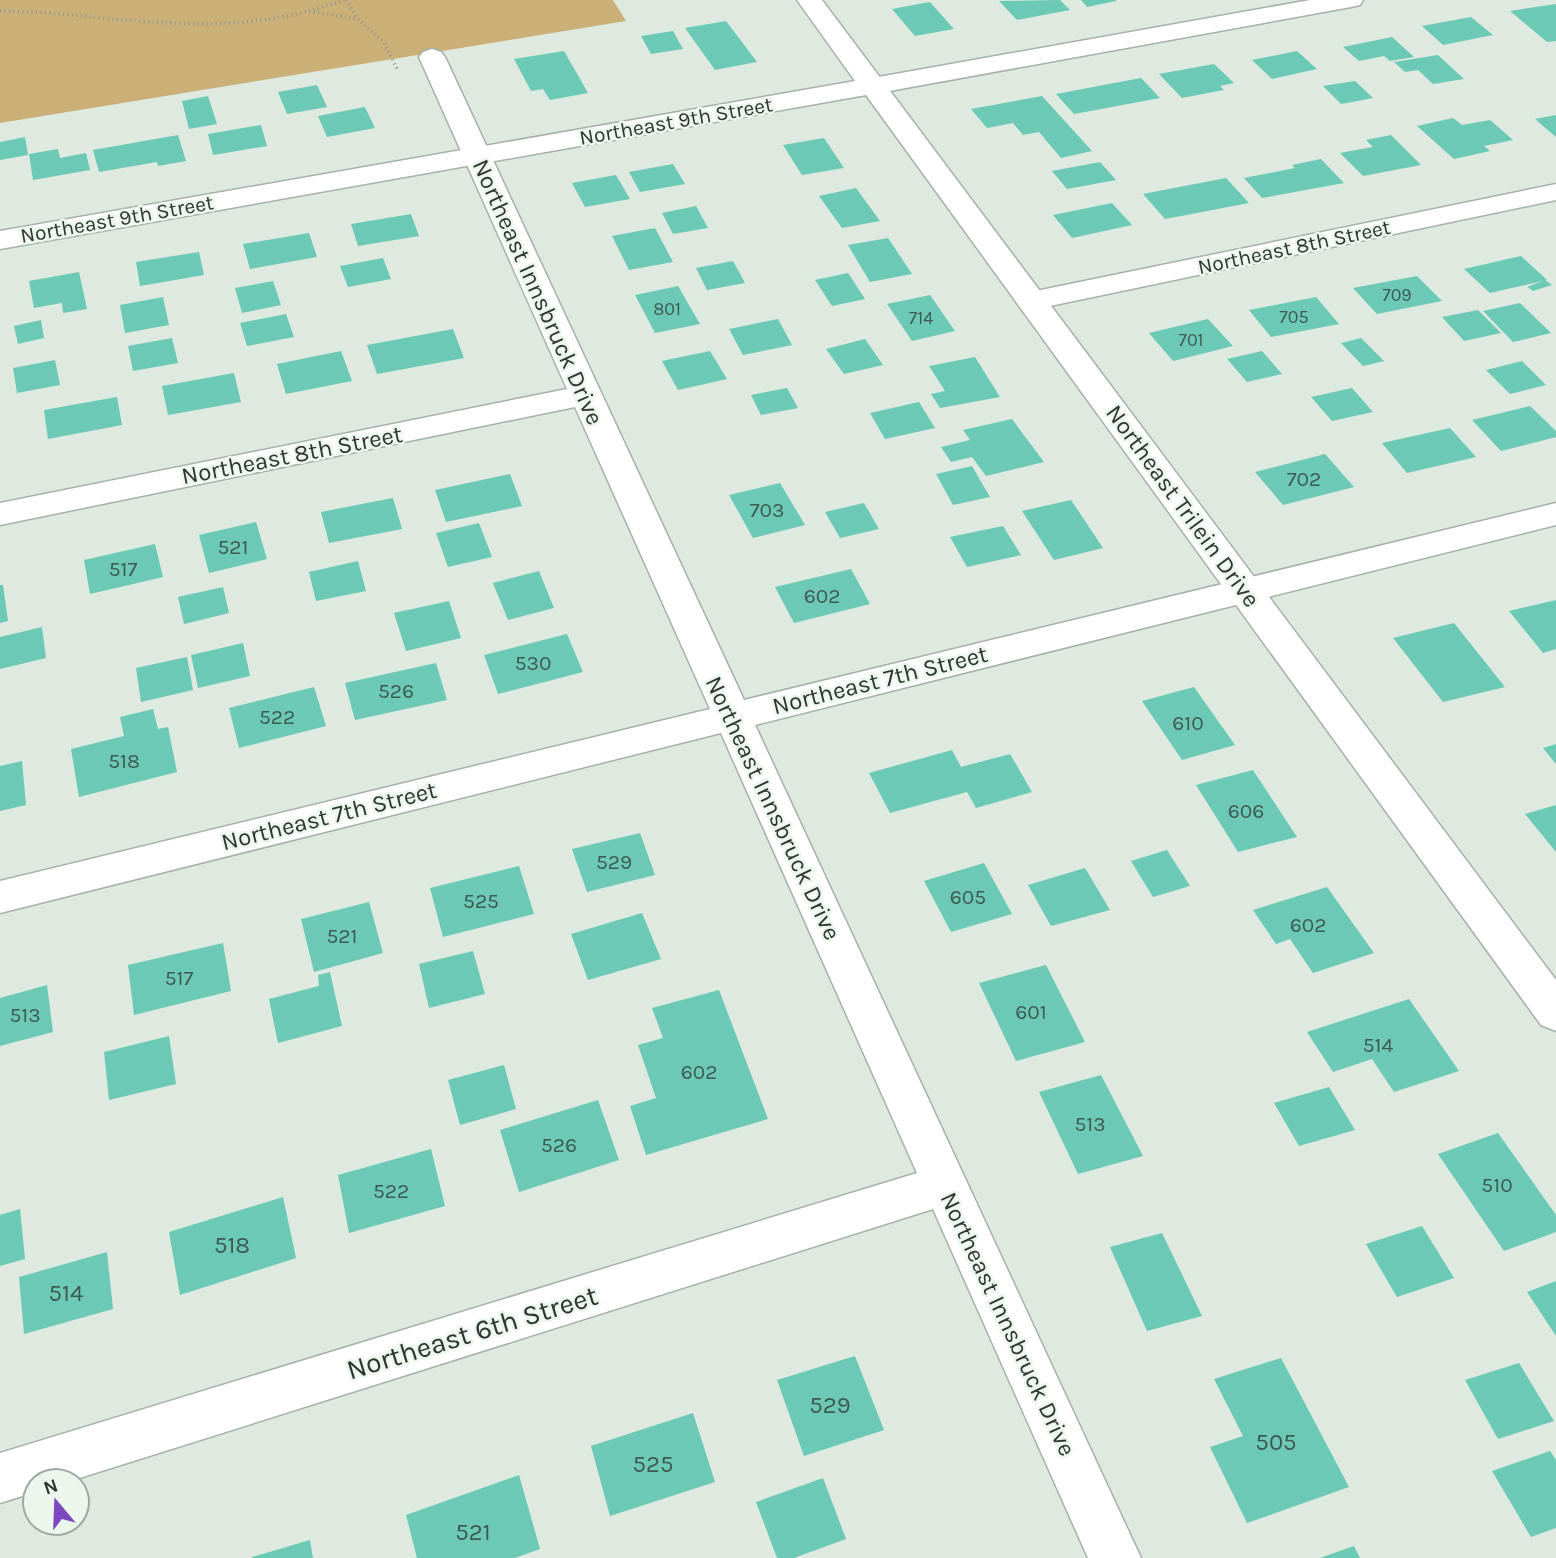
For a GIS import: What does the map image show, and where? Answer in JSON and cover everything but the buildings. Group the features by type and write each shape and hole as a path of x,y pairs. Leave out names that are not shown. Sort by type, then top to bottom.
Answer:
{"street":[{"name":"Northeast Trilein Drive","path":"809,0 1244,590 1553,1003"},
{"name":"Northeast 9th Street","path":"0,240 1351,0"},
{"name":"Northeast Innsbruck Drive","path":"415,65 477,156 1115,1558"},
{"name":"Northeast 8th Street","path":"1031,301 1556,192"},
{"name":"Northeast 8th Street","path":"0,514 584,395"},
{"name":"Northeast 7th Street","path":"0,897 1556,514"},
{"name":"Northeast 6th Street","path":"0,1478 945,1185"}],"path":[{"path":"0,11 38,11 210,24 314,12 345,0 358,19 415,65"},
{"path":"314,12 358,19"}],"shaded area":[{"path":"0,0 613,0 626,21 0,123"}]}
